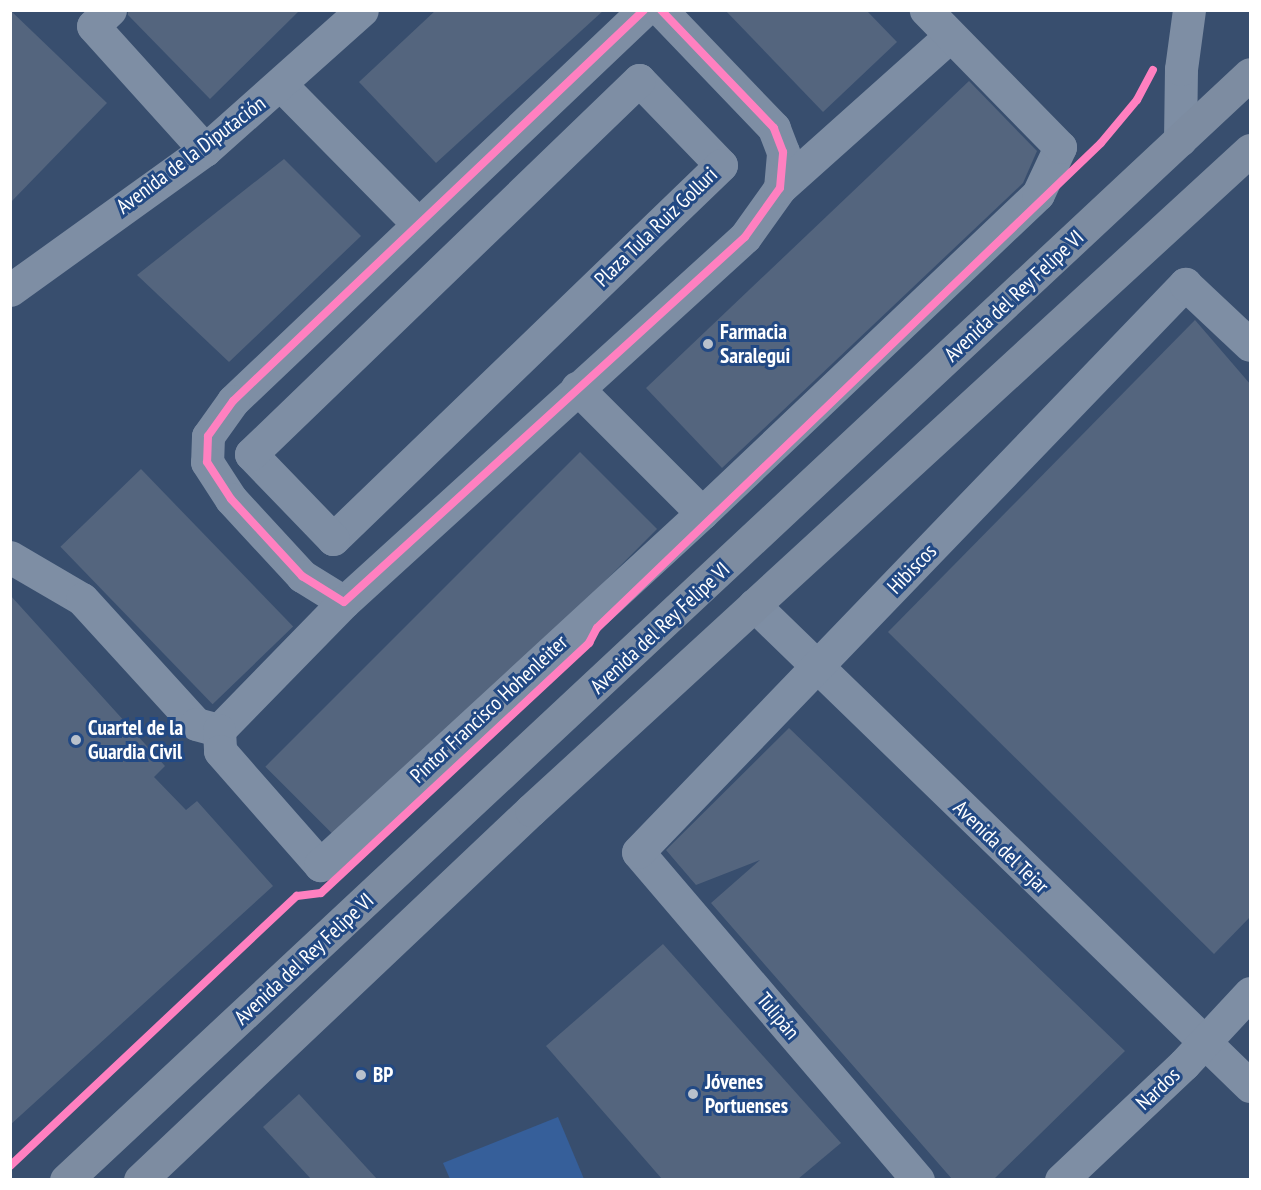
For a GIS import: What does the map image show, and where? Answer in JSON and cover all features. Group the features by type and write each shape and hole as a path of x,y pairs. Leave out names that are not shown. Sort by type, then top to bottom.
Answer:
{"main road":[{"name":"Avenida del Rey Felipe VI","path":"66,1179 1251,74"},
{"path":"140,1179 754,605 1251,150"}],"street":[{"name":"Avenida de la Diputación","path":"10,290 205,150 282,86 362,10"},
{"path":"344,602 302,576 231,499 207,462 208,436 233,401 644,10"},
{"path":"661,10 774,128 783,152 780,188"},
{"path":"10,557 82,599 196,724 219,730 344,602 745,237 780,188 949,37 926,10"},
{"path":"1180,140 1186,11"},
{"path":"94,16 205,150"},
{"name":"Pintor Francisco Hohenleiter","path":"219,730 220,751 321,866 702,513 1038,194 1060,147 949,37"},
{"name":"Plaza Tula Ruiz Golluri","path":"639,80 722,165 333,539 251,454 639,80"},
{"path":"282,86 417,224"},
{"name":"Hibiscos","path":"638,852 1185,285 1251,345"},
{"path":"577,388 702,513"},
{"name":"Avenida del Tejar","path":"754,605 817,669 1251,1086"},
{"name":"Tulipán","path":"638,852 918,1179"},
{"name":"Nardos","path":"1061,1179 1204,1042 1251,993"}],"shaded area":[{"path":"558,1117 584,1179 450,1179 443,1163"}],"building":[{"path":"10,10 107,103 10,203"},
{"path":"128,10 300,10 210,99 128,15"},
{"path":"436,10 604,10 436,163 359,82"},
{"path":"725,10 866,10 897,42 823,112"},
{"path":"969,81 1037,151 1023,183 722,468 646,388"},
{"path":"284,159 361,236 229,362 137,275"},
{"path":"1195,320 1251,385 1251,916 1214,954 888,632"},
{"path":"580,452 657,529 342,844 265,767"},
{"path":"141,469 293,627 213,704 60,547"},
{"name":"Cuartel de la Guardia Civil","path":"10,595 165,766 154,777 186,810 197,801 273,886 10,1125"},
{"path":"789,728 1125,1051 994,1179 952,1179 711,903 760,860 696,885 666,850"},
{"name":"Jóvenes Portuenses","path":"663,944 841,1143 798,1179 662,1179 546,1046"},
{"path":"299,1094 377,1179 311,1179 263,1127"}],"cycle path":[{"path":"644,10 233,401 208,436 207,462 231,499 302,576 344,602 745,237 780,188 783,152 774,128 661,10"},
{"path":"10,1166 297,896 321,893 589,643 597,628 1101,143 1137,100 1153,70"}],"place":[{"name":"Farmacia Saralegui","path":"708,344"},
{"name":"Cuartel de la Guardia Civil","path":"76,740"},
{"name":"BP","path":"361,1075"},
{"name":"Jóvenes Portuenses","path":"693,1094"}]}
